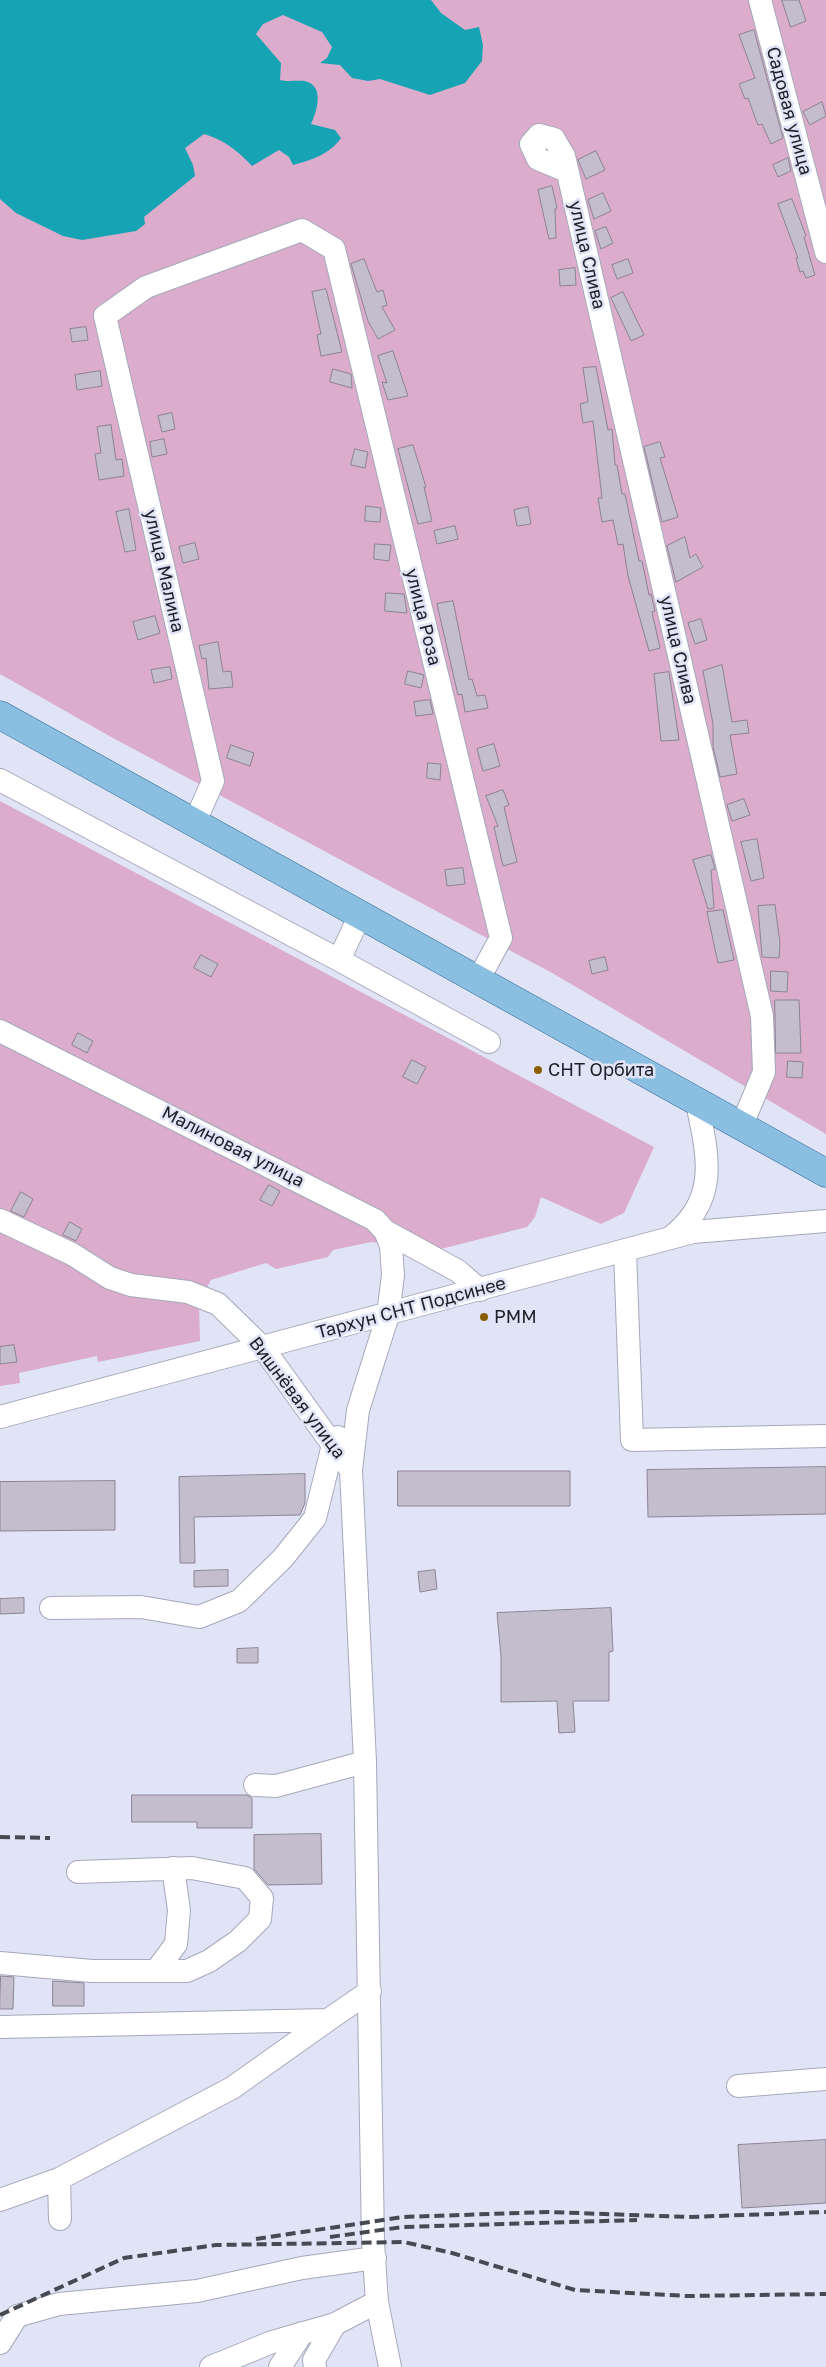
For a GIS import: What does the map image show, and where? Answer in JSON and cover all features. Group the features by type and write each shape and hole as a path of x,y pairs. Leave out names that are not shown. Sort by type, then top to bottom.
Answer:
{"main road":[{"path":"0,715 826,1173"}],"street":[{"name":"Садовая улица","path":"760,0 826,252"},
{"name":"улица Слива","path":"567,170 762,1016 764,1072 741,1127"},
{"name":"улица Малина","path":"194,824 213,781 105,316 146,287 302,230 334,249"},
{"name":"улица Роза","path":"334,249 501,938 478,980"},
{"path":"0,780 489,1042"},
{"path":"339,960 360,915"},
{"name":"Малиновая улица","path":"0,1031 375,1220 384,1231 458,1271 480,1290"},
{"path":"669,1239 687,1226 700,1205 707,1180 705,1144 697,1103"},
{"name":"Вишнёвая улица","path":"0,1220 72,1254 110,1278 131,1285 188,1292 212,1301 224,1309 263,1348 351,1470"},
{"name":"Тархун СНТ Подсинее","path":"0,1418 693,1232 826,1221"},
{"path":"384,1231 391,1246 393,1275 388,1314 358,1410 351,1470 365,1762 375,2258 377,2302 390,2367"},
{"path":"625,1251 632,1440 826,1436"},
{"path":"51,1608 141,1607 199,1617 239,1601 283,1558 315,1518 333,1445 358,1410"},
{"path":"254,1785 276,1786 365,1762"},
{"path":"156,1971 176,1944 179,1910 173,1868"},
{"path":"0,1963 92,1971 187,1970 208,1962 238,1941 260,1919 262,1898 244,1878 192,1868 78,1872"},
{"path":"0,2200 59,2179 232,2088 370,1991"},
{"path":"0,2027 328,2020"},
{"path":"738,2086 826,2079"},
{"path":"59,2179 60,2219"},
{"path":"0,2343 17,2316 58,2304 197,2290 302,2268 375,2258"},
{"path":"211,2367 272,2342 335,2324 377,2302"},
{"path":"315,2367 314,2360 335,2324"},
{"path":"280,2367 302,2333"}],"shaded area":[{"path":"0,0 826,0 826,1134 554,974 113,738 0,674"},
{"path":"0,801 654,1147 624,1213 601,1224 541,1197 535,1217 527,1227 445,1248 432,1250 371,1242 333,1250 328,1257 276,1269 266,1263 211,1280 199,1303 200,1341 98,1362 97,1356 19,1373 20,1383 0,1386"}],"water":[{"path":"0,0 431,0 441,13 465,30 479,27 483,45 482,61 465,83 430,95 380,79 368,81 352,78 340,65 320,63 327,58 332,47 322,32 283,15 263,24 256,34 281,63 280,80 305,81 315,88 318,100 311,124 335,130 341,138 337,144 320,156 293,165 289,157 279,150 252,166 230,146 204,134 185,148 193,165 195,176 144,217 145,224 136,231 82,240 63,236 16,213 0,199"}],"building":[{"path":"782,0 799,0 806,21 791,27"},
{"path":"754,30 783,138 771,144 762,124 758,125 748,98 745,99 739,84 755,78 739,35"},
{"path":"822,102 826,116 810,125 803,112"},
{"path":"596,151 605,170 586,179 578,160"},
{"path":"788,158 791,171 778,177 773,165"},
{"path":"552,186 557,208 555,209 556,238 549,239 538,190"},
{"path":"603,193 611,211 594,219 588,200"},
{"path":"792,199 806,236 804,237 815,275 806,278 803,271 800,272 796,258 798,258 778,204"},
{"path":"606,227 613,243 601,249 595,231"},
{"path":"364,259 377,292 383,290 387,305 382,307 395,330 378,339 368,321 351,264"},
{"path":"628,259 633,273 617,279 612,265"},
{"path":"575,268 576,285 560,286 559,270"},
{"path":"326,289 342,352 321,356 317,335 321,334 312,292"},
{"path":"623,292 644,335 631,341 611,298"},
{"path":"86,327 88,340 72,342 70,329"},
{"path":"393,351 408,396 388,400 382,382 387,383 378,356"},
{"path":"596,367 608,430 612,429 615,465 617,465 622,494 625,494 639,561 642,561 649,595 651,594 655,611 652,612 660,648 649,651 628,576 623,544 618,545 613,520 602,522 598,498 602,498 593,421 583,423 580,404 588,402 583,368"},
{"path":"333,369 351,374 352,388 330,382"},
{"path":"100,371 102,386 77,390 75,375"},
{"path":"172,413 175,429 162,432 158,416"},
{"path":"111,425 116,460 122,459 124,476 99,480 95,454 101,453 97,427"},
{"path":"164,439 167,454 152,457 150,442"},
{"path":"660,442 665,457 660,458 678,517 662,522 644,447"},
{"path":"413,445 426,487 424,487 432,521 418,524 398,449"},
{"path":"355,449 368,452 365,468 351,465"},
{"path":"366,506 381,508 380,522 365,521"},
{"path":"528,507 531,524 517,526 514,510"},
{"path":"129,509 136,550 125,552 116,512"},
{"path":"455,526 458,539 437,544 434,531"},
{"path":"685,537 690,558 696,554 703,567 676,582 667,546"},
{"path":"195,543 199,559 183,563 179,547"},
{"path":"375,544 391,545 389,561 374,559"},
{"path":"386,593 404,594 407,613 385,611"},
{"path":"453,601 469,680 472,679 477,696 485,695 488,708 465,712 462,694 458,695 437,604"},
{"path":"155,616 160,633 138,640 133,622"},
{"path":"701,619 707,640 695,644 688,623"},
{"path":"218,642 223,672 231,671 233,687 209,689 206,658 202,659 199,646"},
{"path":"722,665 732,722 747,720 749,733 730,735 737,774 720,777 713,746 713,724 703,671"},
{"path":"170,667 172,679 154,683 151,670"},
{"path":"408,671 424,675 421,688 405,684"},
{"path":"669,672 679,740 661,741 654,674"},
{"path":"430,700 433,714 416,716 414,702"},
{"path":"494,744 500,766 483,771 477,749"},
{"path":"231,745 254,753 250,766 227,758"},
{"path":"428,763 441,764 440,780 427,778"},
{"path":"503,790 509,805 504,807 517,862 503,866 494,827 498,826 486,796"},
{"path":"744,799 750,815 732,821 727,805"},
{"path":"757,839 764,878 751,881 741,842"},
{"path":"711,855 715,869 711,870 714,908 708,909 693,860"},
{"path":"463,868 465,884 447,886 445,870"},
{"path":"775,905 780,943 779,958 762,957 758,906"},
{"path":"723,910 734,960 718,963 707,912"},
{"path":"201,955 218,964 211,977 194,968"},
{"path":"605,957 608,970 592,974 589,961"},
{"path":"771,971 788,972 787,992 771,991"},
{"path":"775,1000 799,1000 801,1053 776,1053"},
{"path":"78,1033 93,1041 87,1053 72,1045"},
{"path":"412,1060 426,1067 417,1084 403,1077"},
{"path":"788,1061 803,1062 802,1078 787,1077"},
{"path":"269,1185 280,1191 272,1206 260,1200"},
{"path":"21,1192 33,1199 24,1217 11,1211"},
{"path":"70,1222 82,1229 76,1241 63,1235"},
{"path":"14,1345 17,1362 0,1364 0,1347"},
{"path":"826,1467 826,1514 648,1517 647,1470"},
{"path":"398,1471 570,1471 570,1506 398,1506"},
{"path":"305,1474 305,1503 300,1515 194,1517 195,1563 180,1563 179,1477"},
{"path":"115,1481 115,1530 0,1531 0,1482"},
{"path":"228,1570 228,1586 194,1587 194,1571"},
{"path":"435,1570 437,1589 420,1592 418,1572"},
{"path":"24,1598 24,1613 0,1614 0,1599"},
{"path":"611,1608 613,1651 609,1652 609,1701 573,1701 575,1732 559,1733 557,1701 501,1702 501,1657 497,1613"},
{"path":"258,1648 258,1663 237,1663 237,1649"},
{"path":"132,1795 247,1795 252,1798 252,1828 197,1828 197,1822 132,1822"},
{"path":"321,1834 322,1884 268,1885 254,1869 254,1835"},
{"path":"1,1976 14,1977 13,2009 0,2009"},
{"path":"53,1981 84,1983 84,2006 53,2006"},
{"path":"826,2140 826,2203 742,2208 738,2145"}],"railway":[{"path":"0,1837 50,1838"},
{"path":"256,2239 403,2217 548,2212 689,2217 826,2212"},
{"path":"330,2237 403,2227 637,2220"},
{"path":"0,2315 124,2258 216,2245 404,2242 452,2253 575,2290 687,2296 826,2294"}],"place":[{"name":"СНТ Орбита","path":"538,1070"},
{"name":"РММ","path":"484,1317"}]}
